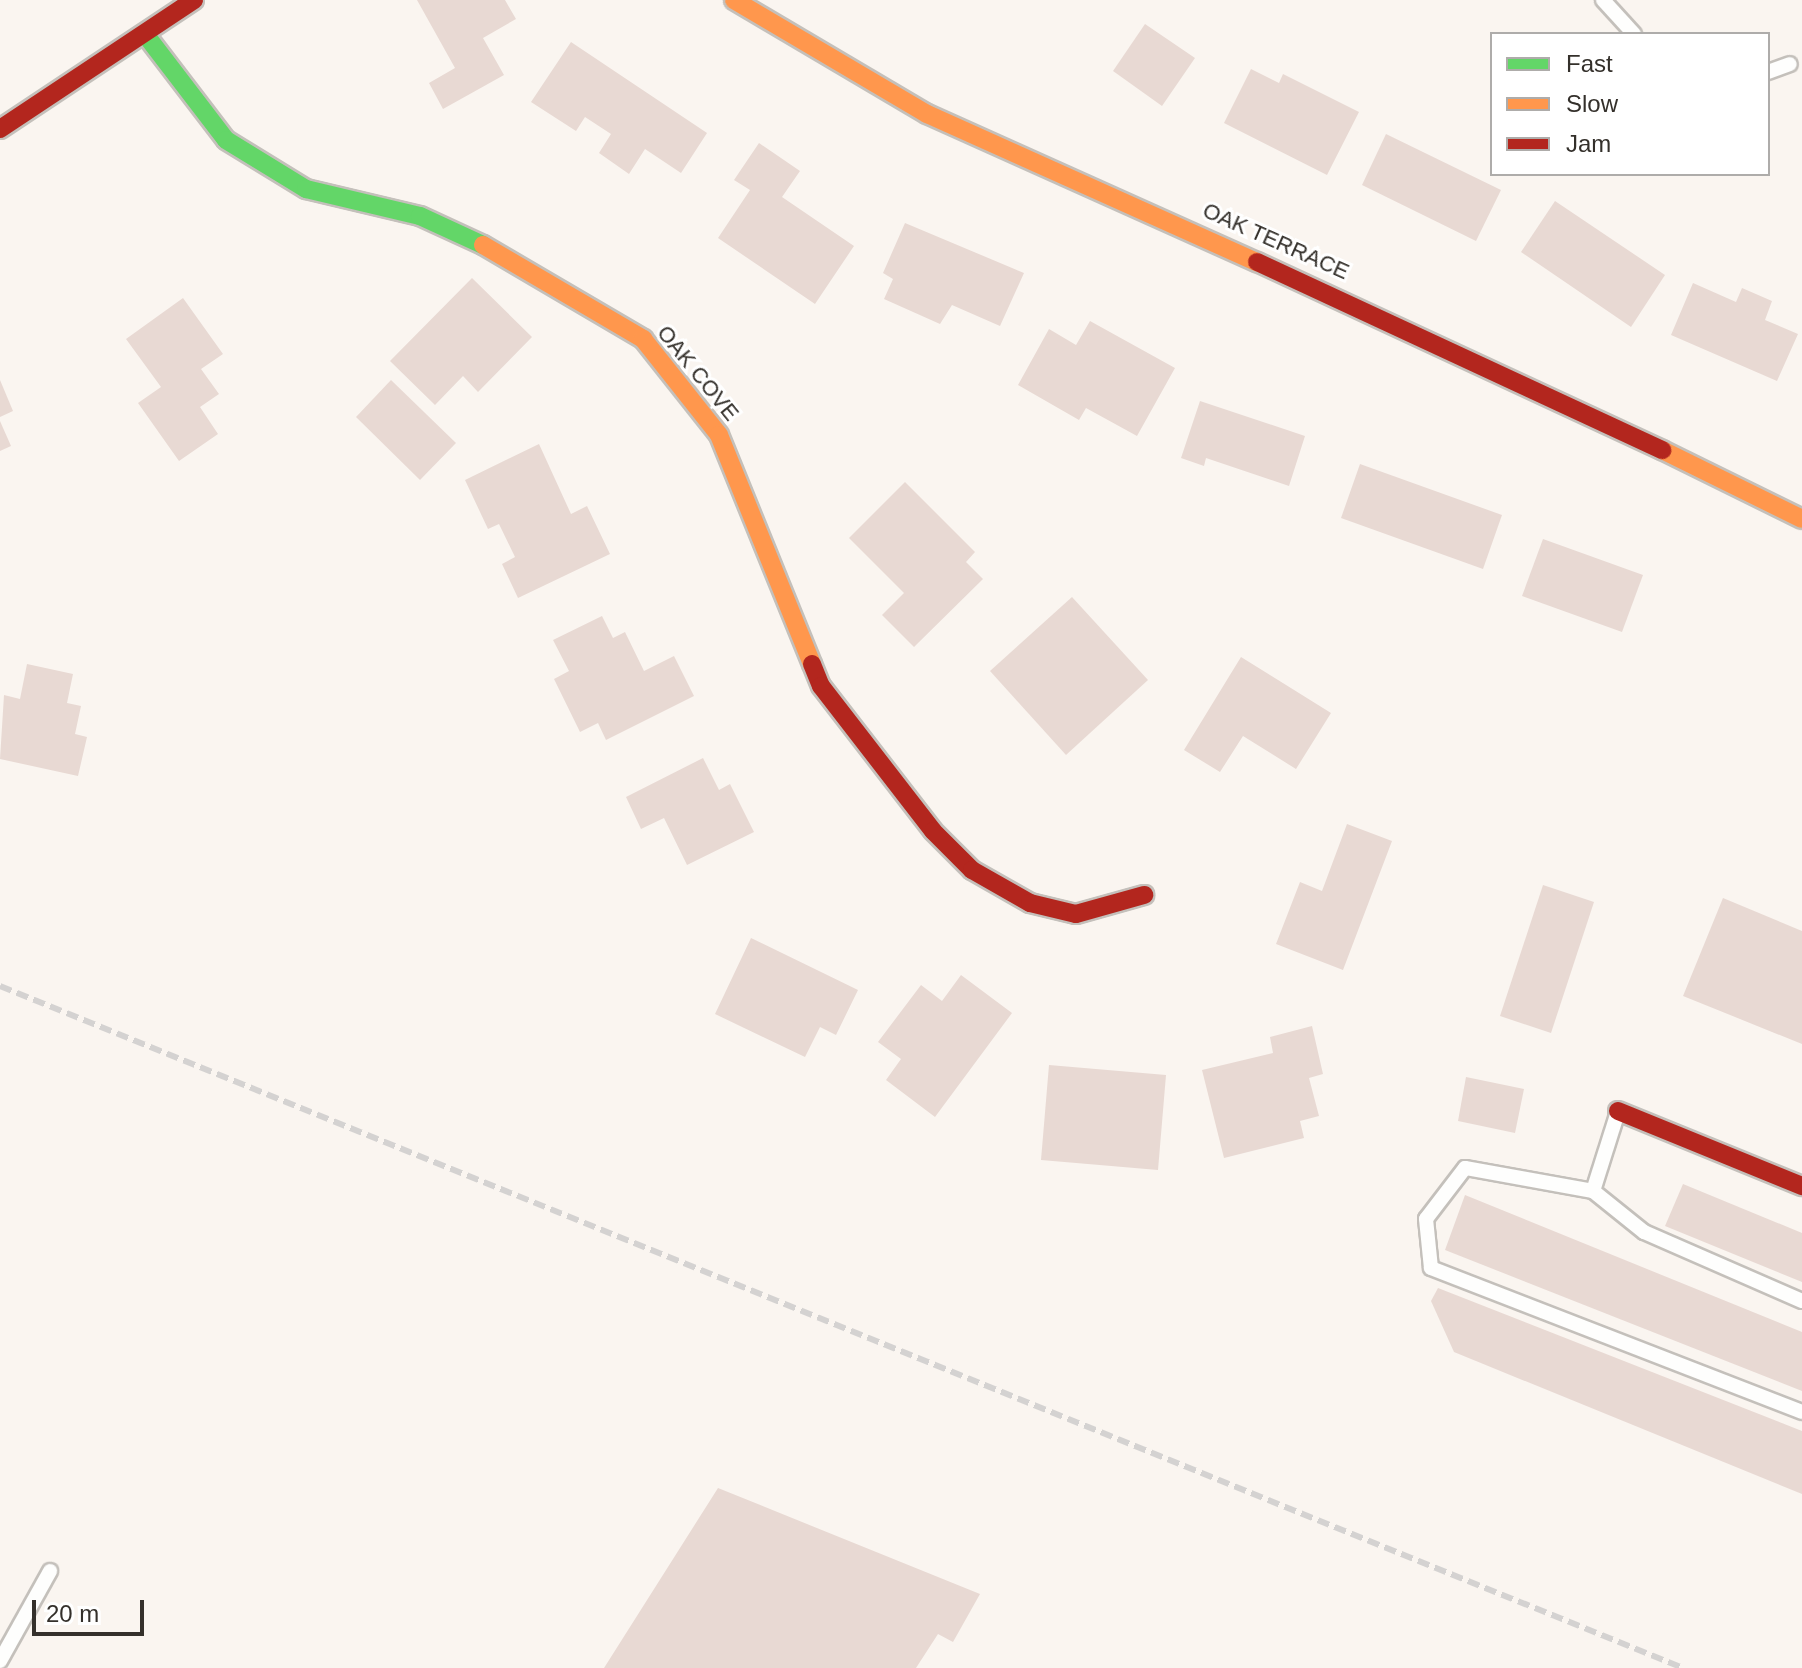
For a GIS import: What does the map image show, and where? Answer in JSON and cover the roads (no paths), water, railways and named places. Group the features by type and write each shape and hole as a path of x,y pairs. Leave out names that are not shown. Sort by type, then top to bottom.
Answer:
{"street":[{"path":"0,129 194,0"},
{"name":"OAK TERRACE","path":"734,0 927,114 1529,384 1802,519"},
{"name":"OAK COVE","path":"145,34 226,140 306,189 420,216 520,261 643,339 719,435 821,686 933,831 972,870 1030,903 1076,914 1144,895"},
{"path":"1618,1111 1802,1186"}],"lane":[{"path":"1603,0 1632,32"},
{"path":"1770,71 1790,64"},
{"path":"1593,1191 1618,1111"},
{"path":"1802,1301 1644,1232 1593,1191 1465,1168 1426,1219 1431,1268 1802,1412"},
{"path":"0,1661 50,1571"}],"railway":[{"path":"0,986 1683,1668"}]}
